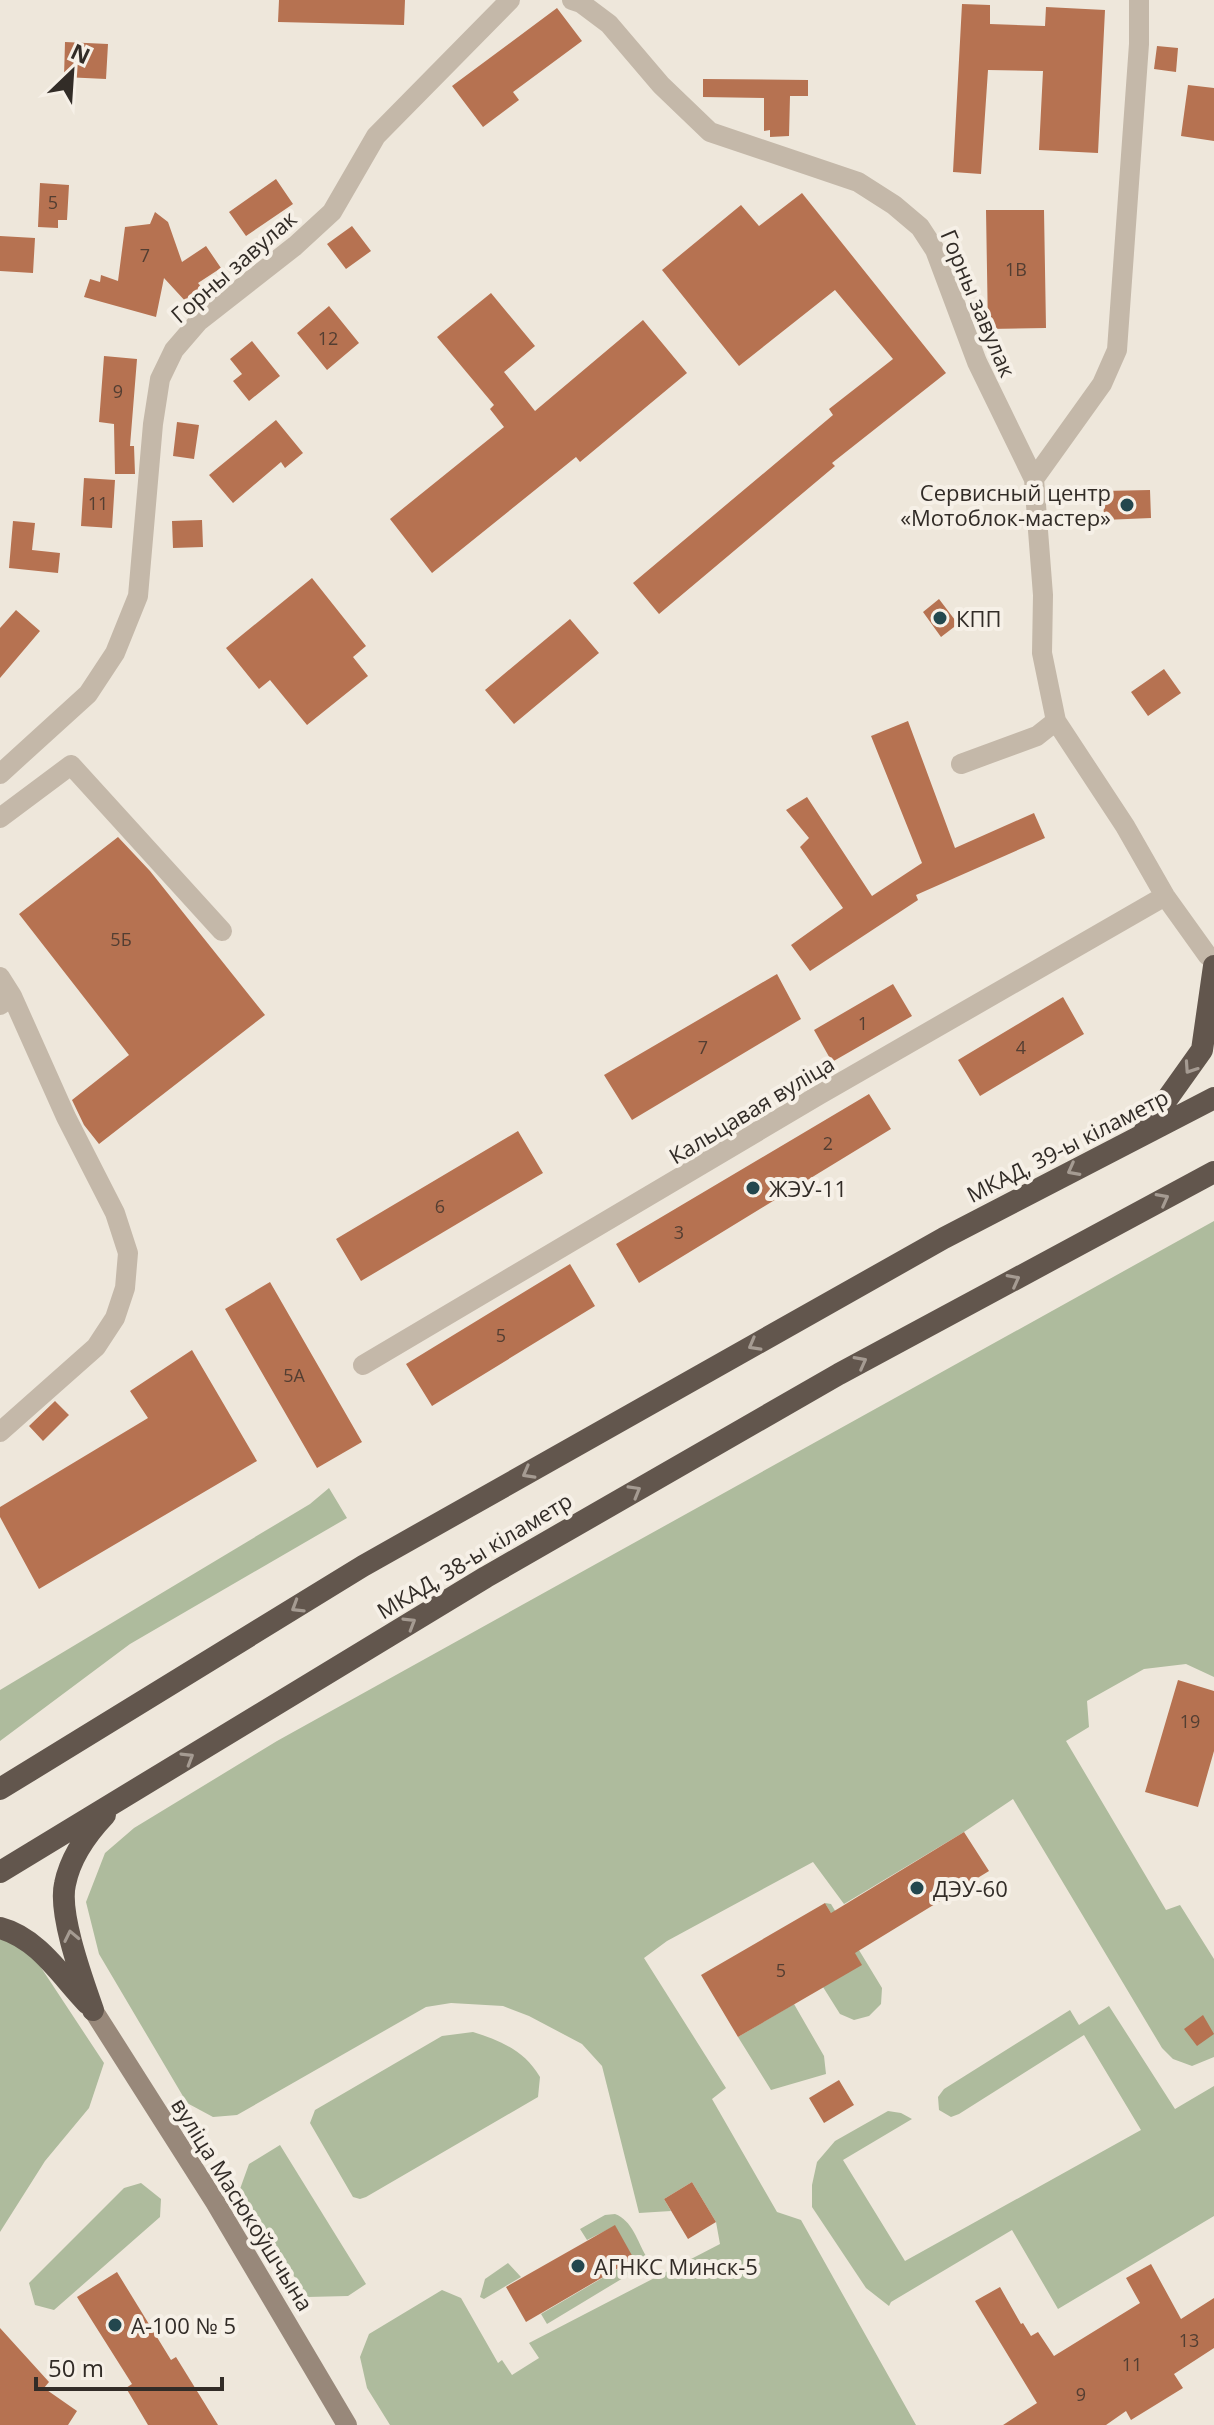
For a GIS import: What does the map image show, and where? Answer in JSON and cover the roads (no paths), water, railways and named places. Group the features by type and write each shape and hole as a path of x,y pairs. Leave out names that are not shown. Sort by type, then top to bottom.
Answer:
{"highway":[{"path":"1142,1134 1202,1050 1211,961"},
{"name":"МКАД, 39-ы кіламетр","path":"944,1238 1214,1098"},
{"name":"МКАД, 38-ы кіламетр","path":"0,1872 486,1577 839,1374 1214,1172"},
{"name":"МКАД, 38-ы кіламетр","path":"0,1789 363,1566 944,1238"},
{"path":"0,1769 49,1758"},
{"path":"93,2010 75,1955 64,1886 76,1856 92,1829 122,1798"},
{"path":"0,1928 11,1931 38,1948 93,2010"}],"main road":[{"name":"вуліца Масюкоўшчына","path":"93,2010 223,2216 347,2425"}],"street":[{"name":"Горны завулак","path":"0,774 88,694 115,653 138,596 153,424 160,379 174,350 199,321 295,246 332,212 376,136 510,0"},
{"name":"Горны завулак","path":"572,0 609,24 661,85 710,132 858,182 894,205 920,227 935,250 977,362 1034,479 1043,595 1042,653 1056,721 1125,826 1165,896 1211,961"},
{"path":"1034,479 1102,384 1117,350 1136,89 1139,0"},
{"path":"961,764 1037,736 1056,721"},
{"path":"0,818 71,765 222,931"},
{"name":"Кальцавая вуліца","path":"363,1365 819,1095 1165,896"},
{"path":"0,977 6,1001 119,1226 128,1253 125,1288 115,1318 96,1347 0,1432"}],"place":[{"name":"Сервисный центр «Мотоблок-мастер»","path":"1127,505"},
{"name":"КПП","path":"940,618"},
{"name":"ЖЭУ-11","path":"753,1188"},
{"name":"ДЭУ-60","path":"917,1888"},
{"name":"АГНКС Минск-5","path":"578,2266"},
{"name":"А-100 № 5","path":"115,2325"}]}
